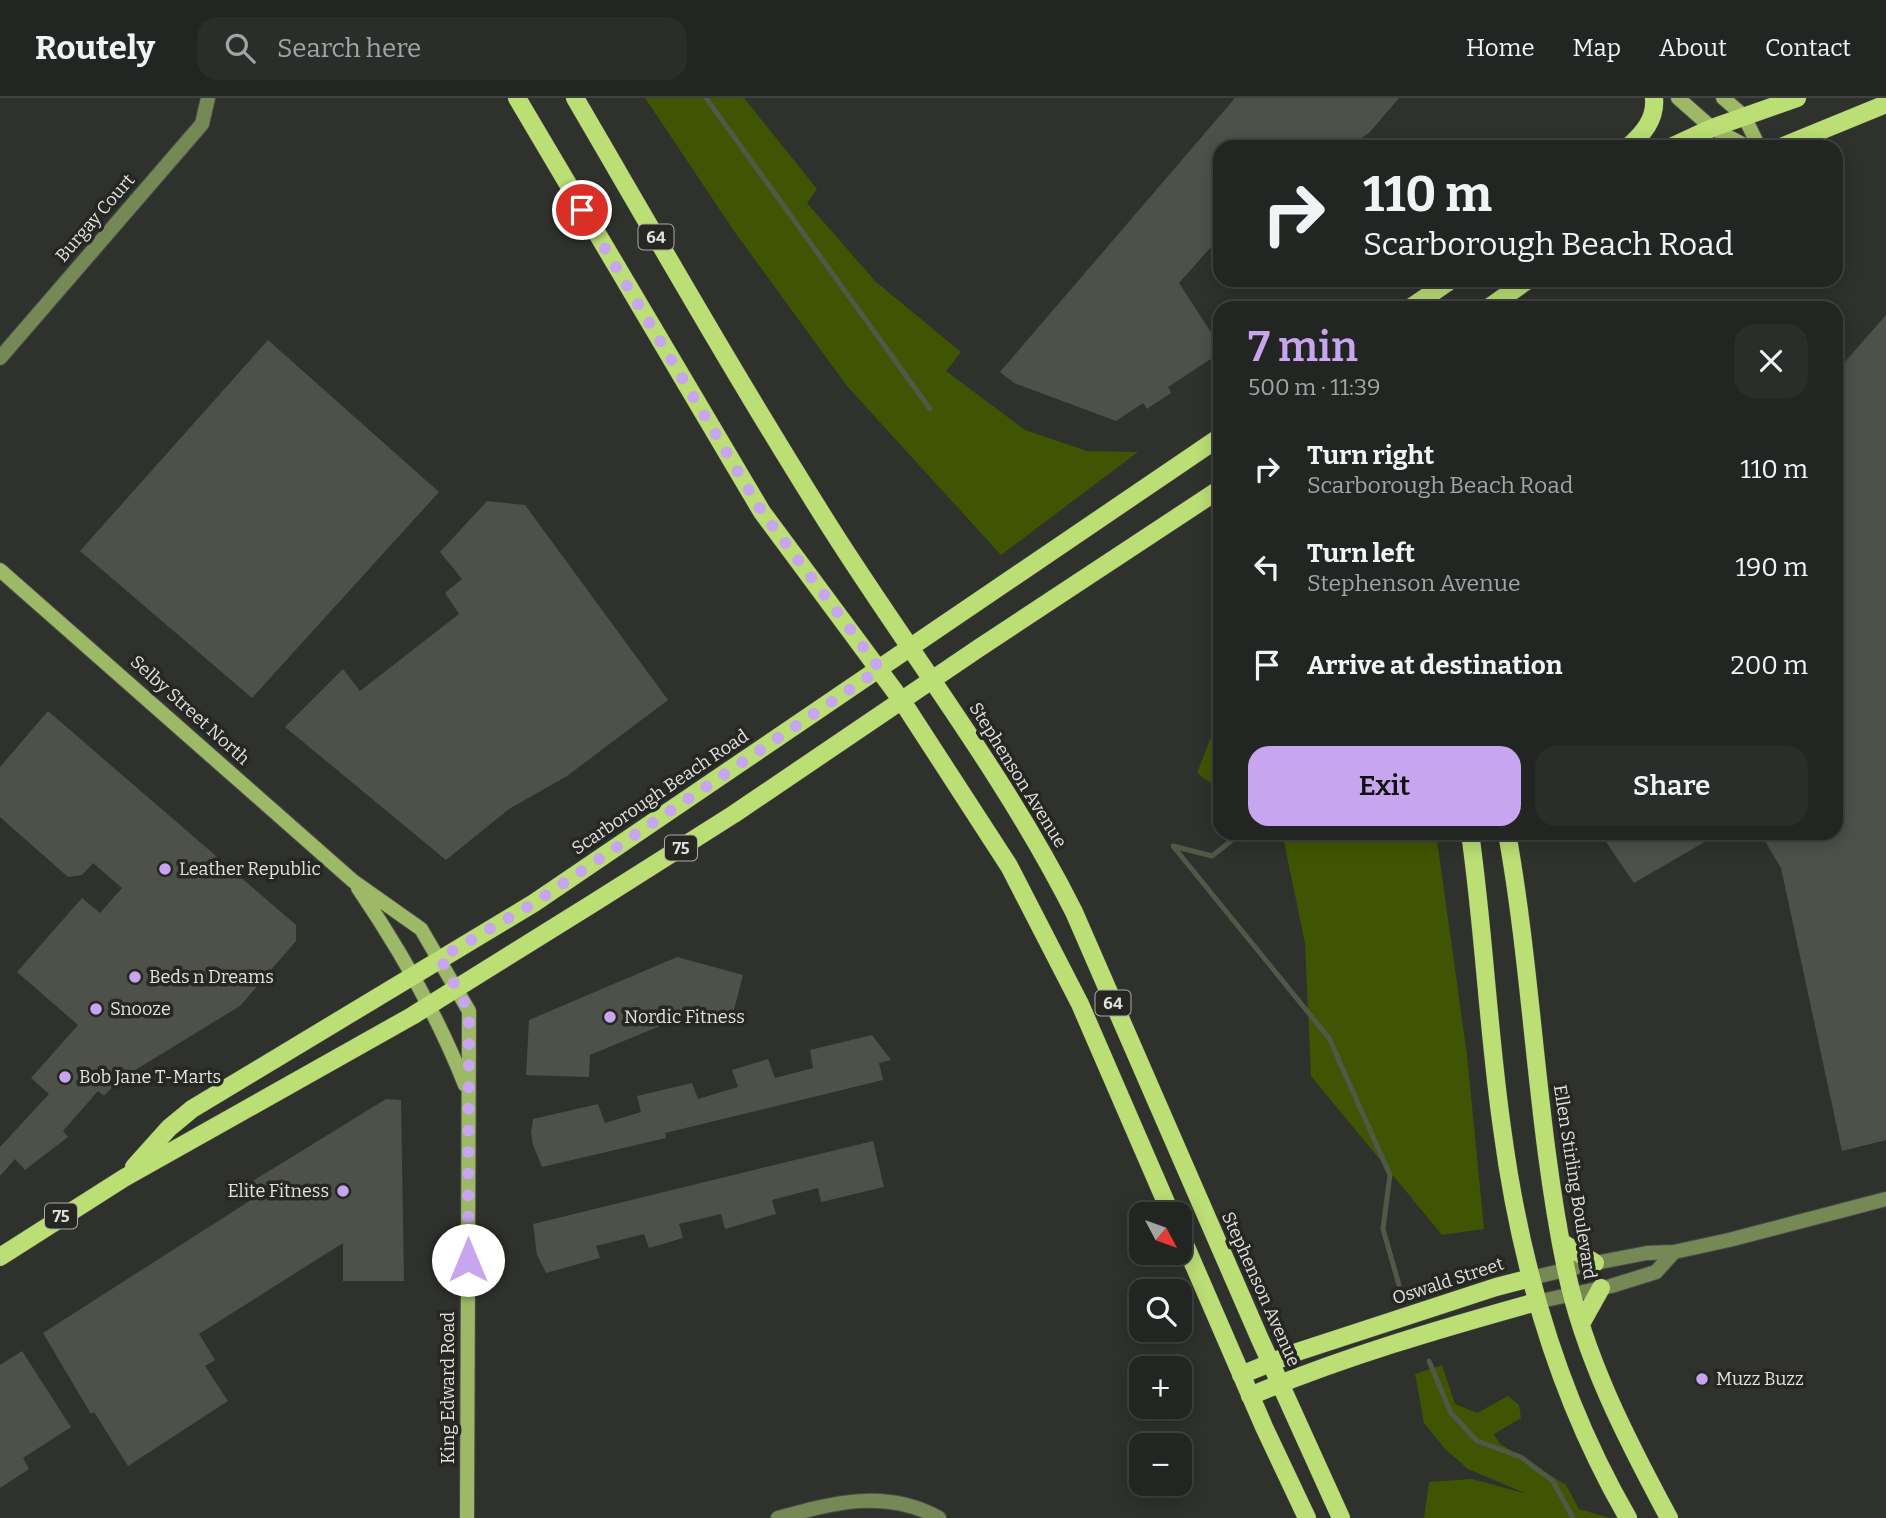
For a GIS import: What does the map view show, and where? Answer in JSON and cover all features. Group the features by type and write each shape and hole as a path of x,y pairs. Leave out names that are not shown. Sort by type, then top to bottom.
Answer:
{"main road":[{"name":"64","path":"517,98 762,512 880,669 1009,866 1080,1004 1166,1202"},
{"name":"Stephenson Avenue","path":"575,98 737,376 830,527 1041,846 1073,912 1270,1363 1341,1518"},
{"path":"1634,140 1650,122 1654,111 1654,98"},
{"path":"1678,98 1712,128 1735,140"},
{"path":"1723,98 1744,116 1756,140"},
{"path":"1686,140 1797,98"},
{"path":"1798,140 1886,104"},
{"path":"1420,301 1441,287"},
{"path":"1498,301 1520,287"},
{"path":"1513,301 1524,287"},
{"name":"Scarborough Beach Road","path":"124,1178 169,1128 192,1109 534,903 1213,442"},
{"name":"Scarborough Beach Road","path":"0,1257 124,1178 412,1016 734,814 1213,494"},
{"name":"Selby Street North","path":"0,570 353,881 421,929 440,958"},
{"path":"1472,840 1502,1127 1513,1197 1536,1303 1549,1344 1590,1443 1628,1518"},
{"name":"Ellen Stirling Boulevard","path":"1508,840 1540,1105 1566,1270 1572,1294 1623,1433 1669,1518"},
{"name":"Selby Street North","path":"353,881 413,974"},
{"name":"King Edward Road","path":"440,958 469,1011 467,1518"},
{"name":"King Edward Road","path":"413,974 430,1003 467,1089"},
{"path":"1561,1242 1595,1263"},
{"path":"1192,1261 1250,1396 1307,1518"},
{"name":"Oswald Street","path":"1241,1375 1456,1300 1531,1278"},
{"path":"1582,1322 1601,1288"},
{"name":"Oswald Street","path":"1250,1396 1279,1383 1409,1338 1536,1303"}],"street":[{"name":"Burgay Court","path":"0,358 202,124 208,98"},
{"name":"Oswald Street","path":"1531,1278 1647,1253 1674,1252 1886,1199"},
{"name":"Oswald Street","path":"1536,1303 1656,1272 1674,1252"},
{"path":"778,1518 838,1502 885,1499 927,1511 939,1518"}],"green space":[{"path":"645,98 744,98 817,189 807,203 876,282 961,352 946,371 1025,430 1087,451 1138,452 1001,555 847,386 734,231"},
{"path":"1213,732 1213,785 1197,773"},
{"path":"1284,840 1437,840 1467,1055 1484,1229 1442,1235 1311,1076 1305,943"},
{"path":"1442,1365 1455,1404 1477,1413 1508,1396 1519,1405 1521,1418 1494,1434 1499,1443 1566,1485 1579,1509 1610,1518 1424,1518 1429,1482 1472,1479 1527,1494 1468,1469 1446,1450 1424,1423 1415,1374"}],"building":[{"path":"1235,98 1399,98 1369,133 1359,140 1213,140 1213,245 1179,283 1213,335 1213,358 1168,387 1171,393 1147,409 1143,403 1116,421 1014,383 1000,372"},
{"path":"1886,315 1886,1140 1842,1151 1781,868 1764,840 1843,840 1843,364"},
{"path":"268,340 439,492 252,698 80,551"},
{"path":"487,501 525,505 668,700 567,776 509,809 446,860 285,727 343,669 360,691 459,614 445,593 462,579 440,552"},
{"name":"Leather Republic","path":"48,711 296,925 296,941 240,1006 132,1072 129,1069 104,1096 98,1091 63,1131 68,1137 25,1170 15,1159 0,1176 0,1147 49,1094 31,1078 78,1025 17,972 82,898 100,913 122,888 93,863 82,875 68,877 0,817 0,767"},
{"path":"1605,840 1708,840 1634,883"},
{"name":"Nordic Fitness","path":"677,957 743,975 730,1025 691,1013 590,1055 589,1077 526,1075 529,1020"},
{"path":"872,1035 891,1060 879,1063 883,1080 665,1133 666,1138 542,1167 533,1145 533,1119 598,1104 605,1123 641,1112 637,1096 692,1083 698,1099 738,1087 732,1070 768,1059 775,1078 813,1068 810,1050"},
{"path":"386,1099 401,1100 404,1281 343,1281 343,1243 199,1334 215,1360 205,1366 228,1401 128,1466 94,1412 91,1414 43,1333 251,1200 243,1187"},
{"path":"873,1141 884,1187 821,1202 818,1188 772,1200 776,1214 725,1229 721,1214 679,1224 683,1238 649,1248 644,1234 596,1246 600,1258 546,1273 537,1255 533,1224"},
{"path":"22,1351 71,1427 23,1458 29,1469 0,1488 0,1365"}],"waterway":[{"path":"706,98 930,409"},
{"path":"1232,840 1212,856 1173,846 1329,1038 1390,1175 1383,1229 1399,1285"},
{"path":"1429,1361 1451,1413 1477,1441 1521,1457 1553,1481 1573,1518"}],"place":[{"name":"Leather Republic","path":"165,869"},
{"name":"Beds n Dreams","path":"135,977"},
{"name":"Snooze","path":"96,1009"},
{"name":"Nordic Fitness","path":"610,1017"},
{"name":"Bob Jane T-Marts","path":"65,1077"},
{"name":"Elite Fitness","path":"343,1191"},
{"name":"Muzz Buzz","path":"1702,1379"}],"route":[{"path":"468,1260 469,1011 440,958 534,903 880,669 762,512 582,210"}]}
